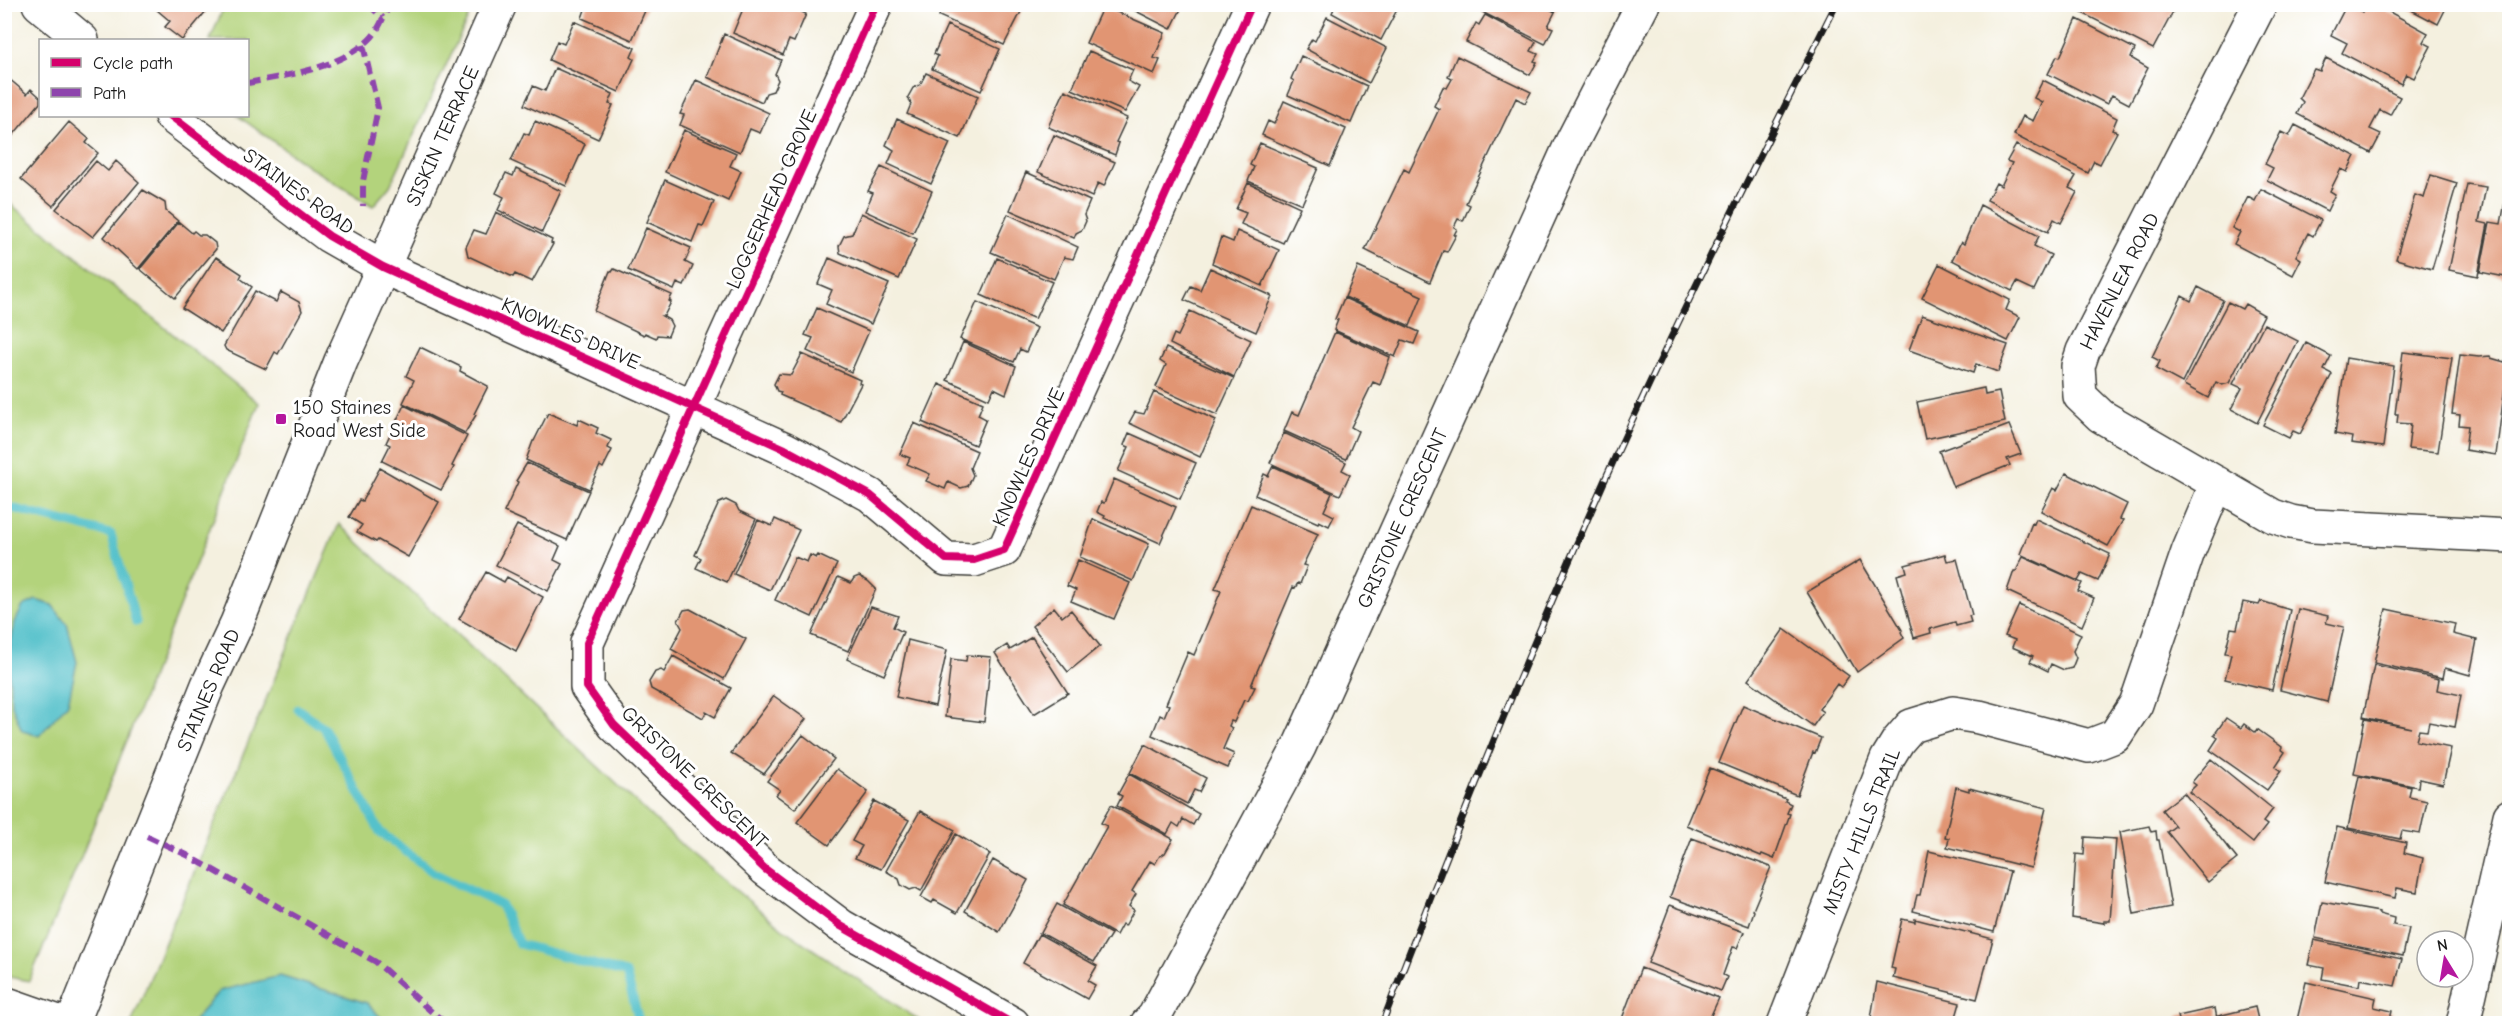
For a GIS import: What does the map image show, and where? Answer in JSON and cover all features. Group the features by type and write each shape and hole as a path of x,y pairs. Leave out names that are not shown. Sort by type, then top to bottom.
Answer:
{"street":[{"path":"39,4 81,39"},
{"name":"SISKIN TERRACE","path":"383,267 500,4"},
{"name":"LOGGERHEAD GROVE","path":"693,407 712,370 876,4"},
{"name":"KNOWLES DRIVE","path":"383,267 785,449 870,495 946,560 974,560 1004,550 1252,4"},
{"name":"GRISTONE CRESCENT","path":"1147,1023 1154,1017 1299,747 1572,142 1643,4"},
{"name":"HAVENLEA ROAD","path":"2260,4 2090,337 2078,366 2080,396 2101,416 2273,516 2313,526 2510,536"},
{"name":"STAINES ROAD","path":"72,1023 208,685 237,623 341,361 383,267 329,236 172,117"},
{"name":"GRISTONE CRESCENT","path":"693,407 587,643 587,687 614,725 765,869 841,926 1013,1023"},
{"name":"MISTY HILLS TRAIL","path":"1784,1023 1887,759 1898,741 1911,726 1953,713 1979,717 2089,746 2115,736 2136,704 2188,552 2217,483"},
{"path":"2463,1023 2510,816"},
{"path":"4,1003 64,1023"}],"green space":[{"path":"225,4 474,5 390,186 373,206 311,168 239,117 249,117 249,39 210,39"},
{"path":"4,199 259,403 82,855 29,981 4,976"},
{"path":"339,524 686,849 783,929 923,1023 131,1024"}],"water":[{"path":"36,600 52,605 67,624 77,662 68,703 39,736 22,731 11,703 8,656 15,622 23,606"},
{"path":"280,976 367,1003 386,1023 192,1023 219,991"}],"building":[{"path":"150,4 212,4 183,39 165,27 170,21"},
{"path":"587,4 648,4 632,40 582,18"},
{"path":"745,4 785,4 806,14 794,42 789,40 783,55 733,33"},
{"path":"940,4 1025,4 1004,45 939,16 944,6"},
{"path":"1122,4 1177,4 1182,7 1171,29"},
{"path":"1336,4 1400,4 1381,40 1332,13"},
{"path":"1485,4 1541,4 1555,12 1548,26 1553,28 1545,44 1482,12"},
{"path":"1544,4 1559,4 1556,11"},
{"path":"2081,4 2174,4 2176,6 2153,49 2078,11"},
{"path":"2347,4 2363,12 2367,4 2375,4 2428,33 2423,42 2431,46 2414,78 2406,74 2401,84 2342,53 2347,43 2331,35"},
{"path":"2400,4 2444,4 2447,6 2438,24"},
{"path":"1103,6 1165,33 1154,58 1160,60 1154,74 1086,43"},
{"path":"1485,15 1536,42 1531,51 1538,54 1534,61 1537,62 1530,75 1466,42 1476,23 1479,25"},
{"path":"1327,17 1387,48 1369,83 1306,49 1312,39 1315,41"},
{"path":"2077,19 2135,49 2131,58 2148,68 2129,104 2112,95 2107,104 2048,74 2057,56 2060,57"},
{"path":"574,21 635,48 631,57 634,59 619,92 549,60 557,41 564,44"},
{"path":"947,25 1000,49 981,91 932,69 938,56 934,54"},
{"path":"724,34 781,60 775,74 778,80 773,91 766,93 762,102 707,77"},
{"path":"1089,51 1133,70 1128,81 1139,87 1125,112 1072,89"},
{"path":"1301,56 1367,86 1351,123 1288,95 1294,81 1291,79"},
{"path":"1457,56 1531,92 1525,103 1516,98 1466,203 1470,205 1463,221 1458,219 1454,227 1457,229 1454,235 1456,235 1447,252 1443,251 1430,282 1365,250 1404,169 1409,172 1439,109 1434,106 1443,87 1447,88 1452,79 1448,77"},
{"path":"2326,58 2400,97 2390,115 2380,110 2370,129 2381,134 2371,153 2297,114 2303,102 2299,98 2314,69 2320,71"},
{"path":"555,68 613,94 609,104 613,105 598,139 524,105 533,86 545,91"},
{"path":"926,73 978,96 960,138 907,114 911,104 908,97 913,88 920,85"},
{"path":"8,78 27,94 31,89 39,96 39,104 4,146 4,82"},
{"path":"696,80 769,113 760,133 750,129 740,152 680,125 684,115 680,114"},
{"path":"2043,80 2117,118 2112,130 2117,132 2100,164 2094,161 2088,173 2014,135 2023,116 2033,121 2042,102 2034,98"},
{"path":"1065,90 1127,118 1116,142 1119,143 1115,155 1048,127"},
{"path":"1284,101 1346,129 1330,166 1262,135 1268,121 1274,124"},
{"path":"897,119 950,143 931,184 888,164 894,150 886,145"},
{"path":"535,121 585,144 566,186 511,161 524,133 529,135"},
{"path":"69,122 89,139 86,143 98,153 53,206 21,179"},
{"path":"2295,125 2355,156 2347,172 2341,169 2330,191 2335,194 2327,211 2267,180 2273,168 2265,164 2281,132 2289,136"},
{"path":"684,130 736,153 730,166 741,171 728,201 665,172"},
{"path":"1054,135 1115,162 1104,186 1098,183 1092,197 1038,172"},
{"path":"1260,143 1318,168 1302,204 1248,181 1254,167 1250,165"},
{"path":"2016,145 2076,176 2069,188 2077,192 2061,223 2054,219 2048,232 1987,200 1996,183 2001,186 2012,163 2007,161"},
{"path":"96,161 108,171 116,161 139,182 93,237 56,209"},
{"path":"881,167 932,191 913,233 865,211 873,193 868,191"},
{"path":"516,169 561,191 542,232 498,210 504,197 496,193 506,173 513,176"},
{"path":"1026,172 1090,201 1084,215 1086,221 1082,230 1076,233 1074,238 1010,210"},
{"path":"2431,175 2457,183 2432,269 2396,259 2415,195 2424,198"},
{"path":"665,180 714,202 703,226 699,225 692,242 647,222"},
{"path":"1248,183 1300,207 1283,243 1241,224 1246,213 1236,209"},
{"path":"2467,184 2486,187 2479,222 2488,224 2478,276 2449,270"},
{"path":"2261,189 2321,220 2313,236 2308,233 2296,256 2301,259 2293,275 2234,244 2240,232 2232,228 2248,197 2255,201"},
{"path":"143,190 165,203 166,211 178,221 138,269 104,237"},
{"path":"2507,191 2510,192 2510,278 2480,272 2490,222 2501,224"},
{"path":"1980,205 2039,236 2034,246 2051,255 2034,290 2017,282 2012,291 1952,260 1961,242 1964,244"},
{"path":"496,212 552,240 553,244 532,282 515,274 513,277 468,256 466,247 474,230 486,234"},
{"path":"861,213 917,239 899,279 840,253 839,246 844,236 852,234"},
{"path":"1008,214 1078,247 1073,259 1064,257 1054,279 991,252"},
{"path":"179,222 192,233 194,231 199,235 205,235 215,243 216,249 175,298 140,269"},
{"path":"646,228 691,248 685,262 693,266 684,286 677,283 674,290 628,270"},
{"path":"1237,231 1279,250 1262,286 1212,263 1221,237 1233,242"},
{"path":"216,257 242,274 240,278 252,287 221,333 182,308"},
{"path":"829,258 889,284 871,324 826,304 832,290 818,284"},
{"path":"997,258 1052,282 1035,319 981,295"},
{"path":"1939,264 2010,300 2006,310 2020,317 2008,341 1922,298"},
{"path":"1358,267 1422,296 1410,326 1345,297"},
{"path":"1210,268 1272,296 1256,332 1184,300 1191,286 1200,290"},
{"path":"614,269 672,295 669,301 671,302 662,316 669,320 672,326 668,336 657,335 656,338 645,333 644,335 594,311 610,271"},
{"path":"2198,287 2223,300 2182,383 2156,369 2160,361 2152,357 2182,296 2191,301"},
{"path":"255,291 276,302 281,292 299,302 302,311 278,354 275,352 266,369 226,350 224,346"},
{"path":"1344,298 1419,332 1414,344 1402,340 1395,357 1334,330 1338,320 1335,319"},
{"path":"977,302 1037,328 1026,352 1020,349 1014,362 960,339"},
{"path":"2228,302 2242,309 2245,304 2264,315 2229,383 2222,385 2216,382 2208,398 2184,385"},
{"path":"817,308 869,331 851,372 807,351 813,338 805,335"},
{"path":"1190,311 1251,340 1234,377 1170,344 1174,334 1178,336"},
{"path":"1922,315 2008,345 1998,372 1976,364 1973,373 1909,350"},
{"path":"2264,324 2298,341 2257,423 2231,409 2242,388 2233,384"},
{"path":"1335,332 1390,357 1380,385 1373,382 1351,427 1358,431 1346,459 1284,431 1292,412 1299,415"},
{"path":"963,342 1016,366 1006,394 994,388 989,399 947,380"},
{"path":"2306,343 2331,356 2324,370 2332,374 2300,434 2293,431 2289,438 2263,425"},
{"path":"420,347 461,367 460,371 488,386 474,414 476,415 465,433 403,403 414,380 406,376"},
{"path":"1166,348 1234,378 1217,415 1156,387 1166,365 1160,361"},
{"path":"2403,352 2452,358 2438,452 2408,449 2411,424 2397,423 2398,414 2395,414"},
{"path":"802,354 860,380 861,384 841,422 780,395 781,392 777,391 774,384 779,374 791,375"},
{"path":"2460,355 2490,356 2508,363 2496,455 2465,450 2468,426 2459,425 2460,415 2452,414"},
{"path":"2346,358 2394,366 2383,447 2351,443 2352,437 2335,434"},
{"path":"939,384 983,403 978,415 986,419 975,445 922,422"},
{"path":"1984,388 1985,395 1999,392 2005,422 1925,439 1917,402"},
{"path":"1154,392 1216,420 1200,457 1129,423 1135,412 1144,414"},
{"path":"404,405 467,436 441,490 382,461 390,445 386,443"},
{"path":"548,413 577,425 579,419 598,428 596,433 611,440 608,448 612,450 603,468 600,466 589,489 526,460"},
{"path":"914,423 977,451 970,468 973,475 968,486 961,488 948,482 945,489 926,481 930,474 907,464 910,458 900,454"},
{"path":"2009,425 2021,454 2007,459 2010,465 1953,487 1939,451"},
{"path":"2508,432 2510,432 2510,453 2506,452"},
{"path":"1129,433 1196,463 1180,499 1118,471 1129,447 1124,445"},
{"path":"1284,433 1346,462 1342,470 1350,474 1340,495 1270,463"},
{"path":"527,463 589,491 567,540 504,512 518,482 516,481"},
{"path":"1273,466 1332,493 1324,511 1334,516 1329,526 1255,495 1264,474 1268,476"},
{"path":"380,468 439,502 408,557 378,540 376,542 357,532 362,525 349,517 359,500 362,501"},
{"path":"2066,473 2127,504 2120,519 2123,520 2108,546 2041,511 2053,488 2057,490"},
{"path":"1114,479 1176,507 1160,543 1104,518 1105,516 1097,512 1101,502 1104,503"},
{"path":"726,500 736,505 739,511 756,519 727,582 696,568 701,558 695,555 719,503"},
{"path":"1251,505 1318,534 1303,565 1307,566 1300,584 1293,587 1255,676 1251,686 1255,687 1248,701 1244,700 1234,722 1231,721 1229,726 1232,728 1223,749 1234,754 1228,768 1152,735 1160,715 1164,717 1169,705 1166,704 1188,652 1194,655 1221,591 1215,589"},
{"path":"775,519 799,530 770,590 734,574 758,520 772,526"},
{"path":"1093,519 1149,544 1133,581 1080,557"},
{"path":"2036,519 2110,554 2098,581 2082,574 2078,581 2020,554 2032,523 2034,524"},
{"path":"517,525 560,546 554,560 562,564 548,591 496,565"},
{"path":"1945,554 1947,561 1957,559 1972,615 1969,616 1971,622 1956,626 1955,622 1930,629 1931,633 1914,638 1897,575 1907,572 1905,565"},
{"path":"810,555 816,558 818,555 837,564 812,617 775,600 795,557 807,562"},
{"path":"2023,557 2082,583 2078,591 2094,598 2082,626 2007,591 2014,571"},
{"path":"1078,560 1130,583 1114,619 1071,601 1076,590 1067,586"},
{"path":"1860,560 1902,630 1904,638 1857,672 1850,660 1848,661 1807,592"},
{"path":"486,572 504,582 507,577 543,597 516,651 459,619"},
{"path":"859,576 876,589 848,651 811,635 838,577 851,583"},
{"path":"2261,601 2290,610 2272,690 2225,679 2231,654 2225,653 2231,628 2237,629 2243,602 2259,605"},
{"path":"2019,605 2081,634 2073,651 2076,658 2072,668 2064,670 2051,664 2048,671 2030,662 2033,656 2012,647 2015,640 2005,636"},
{"path":"871,607 898,616 893,627 903,632 884,675 847,659"},
{"path":"1054,607 1062,617 1071,610 1100,646 1068,672 1032,626"},
{"path":"690,609 746,639 724,679 671,649 682,628 678,621 684,610"},
{"path":"2298,609 2328,616 2326,623 2344,627 2327,702 2280,690"},
{"path":"2386,609 2455,624 2453,634 2477,640 2470,675 2445,668 2443,678 2374,663"},
{"path":"1784,629 1849,676 1841,687 1837,684 1819,709 1823,712 1813,726 1748,680"},
{"path":"1032,637 1068,693 1034,714 995,653 1007,645 1010,650"},
{"path":"908,640 947,650 935,706 896,697"},
{"path":"967,655 991,657 984,722 945,717 951,659 966,661"},
{"path":"673,656 731,688 715,717 706,712 703,718 651,689 649,682 655,672 661,670 664,672"},
{"path":"2374,665 2439,679 2437,690 2461,695 2455,727 2429,722 2427,731 2419,730 2416,741 2451,748 2443,784 2419,779 2418,787 2354,774 2365,719 2411,728 2363,717"},
{"path":"774,696 806,719 764,774 731,753"},
{"path":"1743,705 1821,738 1815,753 1813,752 1797,795 1719,763"},
{"path":"2226,718 2241,728 2244,724 2255,732 2257,729 2282,747 2281,749 2285,752 2275,767 2281,771 2267,790 2210,750 2218,738 2214,735"},
{"path":"803,735 834,759 795,809 776,795 780,790 767,781"},
{"path":"1145,744 1206,778 1199,792 1194,790 1187,804 1130,773"},
{"path":"2211,759 2273,809 2263,822 2267,825 2253,843 2189,792 2196,785 2192,782"},
{"path":"1710,768 1786,799 1785,801 1791,804 1787,813 1790,814 1774,859 1762,854 1761,856 1686,825"},
{"path":"837,769 868,792 829,845 797,822"},
{"path":"1129,774 1199,814 1193,825 1183,819 1179,827 1173,823 1167,834 1117,806 1122,796 1118,794"},
{"path":"2359,776 2411,787 2409,797 2427,801 2420,834 2402,831 2400,839 2348,828"},
{"path":"1956,787 1969,791 1969,788 2046,808 2031,868 1947,847 1949,838 1945,837"},
{"path":"2184,793 2237,859 2208,882 2167,832 2175,826 2162,810"},
{"path":"874,801 909,820 881,869 855,858 862,846 852,841"},
{"path":"1111,805 1173,839 1155,864 1150,861 1132,891 1136,894 1129,906 1134,910 1125,926 1122,924 1116,935 1063,905 1107,826 1101,823"},
{"path":"920,811 955,830 921,891 916,888 910,890 901,885 899,879 886,871"},
{"path":"2149,826 2151,832 2156,831 2157,840 2159,840 2171,907 2134,914 2120,832"},
{"path":"2337,827 2406,843 2404,853 2423,858 2417,892 2397,888 2395,898 2325,882"},
{"path":"956,834 990,854 957,913 934,900 932,903 921,897"},
{"path":"2085,837 2116,839 2110,921 2104,921 2104,923 2072,918 2076,854 2084,855"},
{"path":"1692,838 1771,867 1753,910 1749,926 1670,897"},
{"path":"1929,851 2010,871 1994,932 1913,911 1917,895 1920,895"},
{"path":"993,860 1028,880 999,932 965,911"},
{"path":"2322,902 2379,912 2379,914 2394,918 2393,925 2409,928 2403,956 2315,938"},
{"path":"1057,904 1111,934 1094,962 1041,933"},
{"path":"1670,905 1744,932 1737,948 1733,947 1723,975 1727,977 1721,991 1648,963"},
{"path":"1902,919 1915,922 1915,919 1993,939 1977,999 1893,978 1895,969 1891,968"},
{"path":"1039,934 1097,966 1088,981 1095,985 1087,999 1023,963"},
{"path":"2314,940 2402,959 2395,986 2360,979 2359,986 2322,979 2324,968 2308,965"},
{"path":"1641,968 1719,998 1707,1024 1620,1024"},
{"path":"1877,982 1960,1003 1954,1024 1870,1024"},
{"path":"2306,982 2376,998 2374,1007 2392,1011 2389,1024 2312,1024 2297,1020"},
{"path":"2255,1007 2259,1024 2220,1024 2218,1016"},
{"path":"2215,1008 2218,1024 2180,1024 2178,1016"}],"waterway":[{"path":"4,506 111,534 136,622"},
{"path":"298,709 324,728 380,832 434,873 501,905 519,944 626,973 640,1024"},
{"path":"702,1024 711,1024"}],"railway":[{"path":"1382,1024 1489,752 1603,484 1746,183 1836,4"}],"marked path":[{"path":"368,4 383,18"},
{"path":"249,83 295,74 342,58 372,37 390,4"},
{"path":"363,45 378,108 363,181 363,206"},
{"path":"147,836 187,855 376,962 447,1024"}],"cycle path":[{"path":"876,4 587,643 587,687 614,725 765,869 841,926 1013,1024"},
{"path":"172,117 329,236 383,267 785,449 870,495 946,559 974,560 1004,550 1252,4"}],"place":[{"name":"150 Staines Road West Side","path":"281,419"}]}
